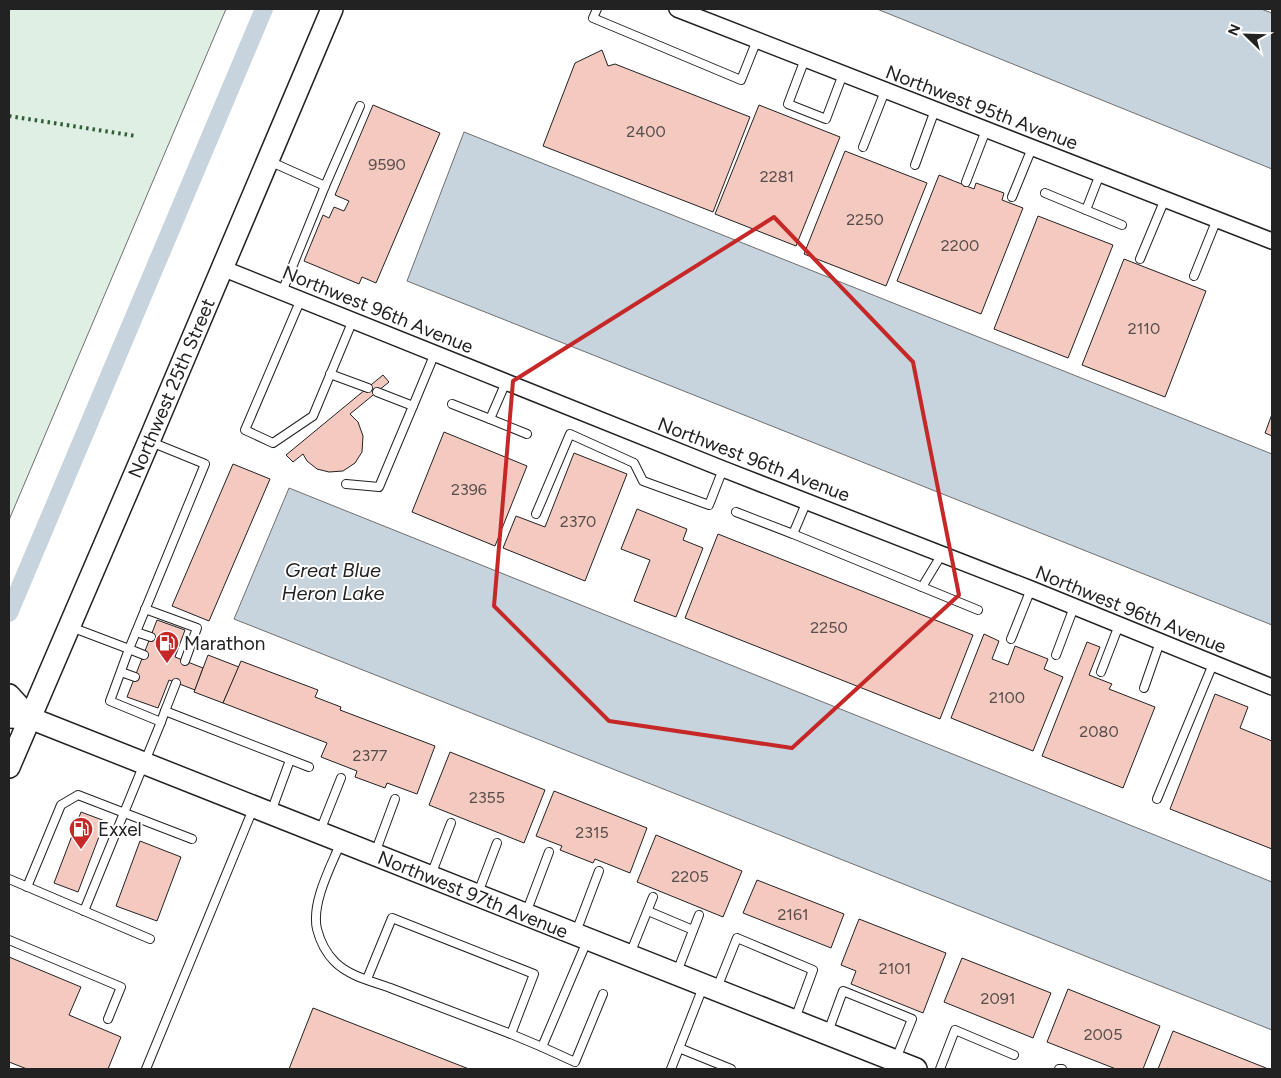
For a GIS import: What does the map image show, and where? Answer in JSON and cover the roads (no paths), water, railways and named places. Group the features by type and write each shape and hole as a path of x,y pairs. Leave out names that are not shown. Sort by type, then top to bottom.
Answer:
{"street":[{"name":"Northwest 25th Street","path":"9,767 332,9"},
{"name":"Northwest 95th Avenue","path":"677,9 1272,241"},
{"name":"Northwest 96th Avenue","path":"222,268 724,469 1031,588 1272,687"},
{"name":"Northwest 97th Avenue","path":"9,695 30,718"},
{"name":"Northwest 97th Avenue","path":"9,717 30,718 916,1069"}],"lane":[{"path":"596,9 593,18 741,80 757,40"},
{"path":"804,59 788,104 826,119 843,74"},
{"path":"863,147 885,91"},
{"path":"282,292 360,106"},
{"path":"915,165 936,110"},
{"path":"966,182 986,130"},
{"path":"1012,197 1032,148"},
{"path":"267,160 326,186"},
{"path":"1086,210 1100,174"},
{"path":"1045,193 1122,225"},
{"path":"1140,259 1165,199"},
{"path":"1194,276 1216,219"},
{"path":"301,300 244,430 273,444 313,416 353,320"},
{"path":"346,484 379,487 435,353"},
{"path":"330,374 368,388"},
{"path":"490,419 506,382"},
{"path":"378,392 413,406"},
{"path":"452,404 527,434"},
{"path":"536,514 570,434 634,463 643,480 709,505 724,469"},
{"path":"149,441 205,464 136,632 110,701 161,722"},
{"path":"793,534 807,501"},
{"path":"736,512 978,610"},
{"path":"922,587 942,554"},
{"path":"1011,638 1031,588"},
{"path":"1056,654 1074,607"},
{"path":"146,609 197,628 185,661"},
{"path":"1100,672 1119,625"},
{"path":"69,626 144,655"},
{"path":"136,632 151,637"},
{"path":"1144,688 1160,642"},
{"path":"179,648 188,651"},
{"path":"1158,799 1213,664"},
{"path":"120,672 135,677"},
{"path":"84,911 161,722 170,690 176,683"},
{"path":"165,711 309,767"},
{"path":"146,1069 262,810 290,760"},
{"path":"320,833 341,778"},
{"path":"26,887 61,805 78,795 192,839"},
{"path":"374,855 395,799"},
{"path":"431,877 451,823"},
{"path":"341,841 316,908 316,928 324,947 336,963 353,974 511,1034 573,1065 603,994"},
{"path":"477,895 497,843"},
{"path":"525,914 549,852"},
{"path":"542,1048 581,936 599,871"},
{"path":"9,879 150,939"},
{"path":"629,956 653,897"},
{"path":"648,911 693,930"},
{"path":"676,974 699,914"},
{"path":"367,979 392,918 534,974 511,1034"},
{"path":"671,1069 679,1048 737,938 813,970 794,1021"},
{"path":"9,940 121,987 108,1019"},
{"path":"828,1034 843,991 912,1019 895,1061"},
{"path":"940,1069 955,1030 1014,1055"},
{"path":"679,1048 731,1069"}],"water":[{"path":"877,9 1261,9 1272,13 1272,169"},
{"path":"464,132 1272,454 1272,625 407,281"},
{"name":"Great Blue Heron Lake","path":"289,488 1272,882 1272,1030 234,619"}],"waterway":[{"path":"9,613 264,9"}],"place":[{"name":"Marathon","path":"167,664"},
{"name":"Exxel","path":"81,850"}]}
